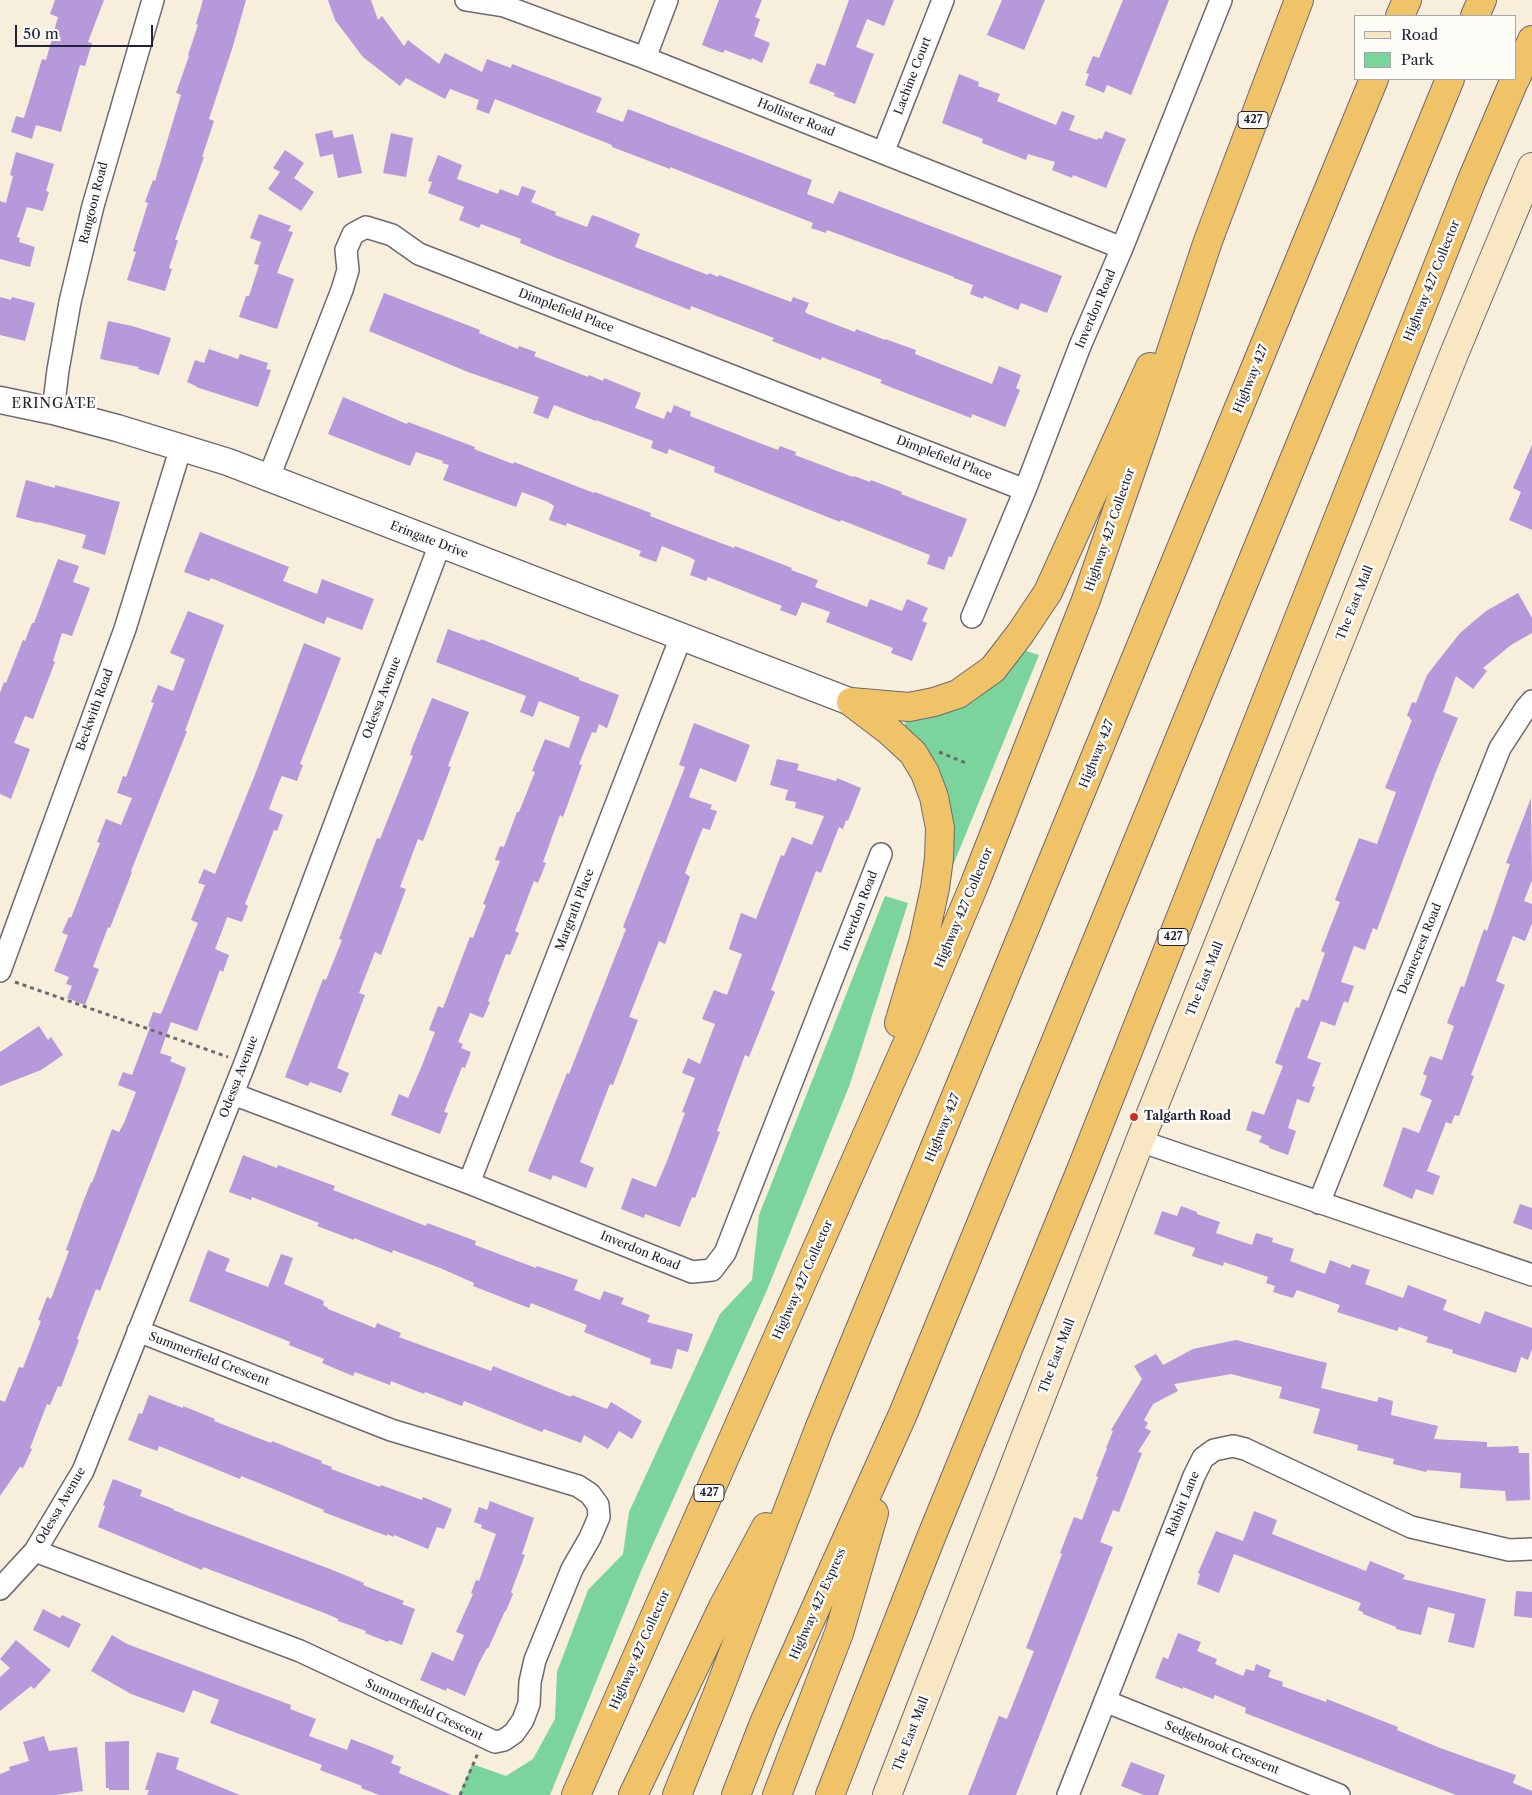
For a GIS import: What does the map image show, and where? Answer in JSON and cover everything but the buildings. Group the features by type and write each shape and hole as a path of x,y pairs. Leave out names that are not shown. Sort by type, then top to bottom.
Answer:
{"highway":[{"name":"Highway 427 Collector","path":"576,1795 842,1192 975,883 1086,600 1208,241 1299,0"},
{"path":"1400,15 1407,0"},
{"path":"1475,15 1482,0"},
{"name":"Highway 427 Collector","path":"1517,76 1532,40"},
{"name":"Highway 427","path":"819,1429 1374,80"},
{"path":"777,1795 839,1633 903,1414 1450,80"},
{"name":"Highway 427 Collector","path":"830,1795 930,1540 1081,1170 1472,182 1515,80"},
{"path":"851,702 909,706 934,702 958,694 993,669 1020,634 1048,592 1208,241"},
{"path":"842,1192 904,1009 923,943 935,888 940,828 934,797 925,773 917,760 892,734 851,702"},
{"name":"Highway 427 Express","path":"736,1795 764,1723 903,1414"},
{"path":"633,1795 722,1607 819,1429"},
{"path":"677,1795 819,1429"}],"main road":[{"name":"The East Mall","path":"887,1795 1140,1141 1447,372 1532,167"}],"street":[{"name":"Rangoon Road","path":"52,411 70,302 93,206 153,0"},
{"name":"Hollister Road","path":"466,0 504,6 645,58 1122,248"},
{"path":"645,58 667,0"},
{"name":"Lachine Court","path":"884,152 943,0"},
{"name":"Inverdon Road","path":"972,617 1025,490 1080,346 1122,248 1221,0"},
{"name":"Dimplefield Place","path":"269,478 342,290 348,270 346,250 353,234 366,227 392,235 419,254 1025,490"},
{"name":"Eringate Drive","path":"0,400 117,428 181,447 269,478 851,702"},
{"name":"Beckwith Road","path":"4,975 125,629 181,447"},
{"name":"Odessa Avenue","path":"0,1589 34,1551 83,1471 245,1063 440,544"},
{"name":"Margrath Place","path":"469,1183 682,637"},
{"name":"Deanecrest Road","path":"1319,1203 1500,748 1532,701"},
{"name":"Inverdon Road","path":"233,1094 469,1183 692,1272 712,1270 725,1253 881,854"},
{"path":"1140,1141 1532,1275"},
{"name":"Summerfield Crescent","path":"34,1551 300,1651 482,1738 495,1742 504,1740 514,1733 523,1720 529,1704 530,1682 535,1660 572,1569 590,1538 599,1517 598,1505 590,1494 578,1486 391,1430 138,1331"},
{"name":"Rabbit Lane","path":"1068,1795 1197,1470 1204,1458 1214,1450 1220,1447 1233,1446 1245,1449 1411,1527 1509,1550 1532,1549"},
{"name":"Sedgebrook Crescent","path":"1105,1701 1339,1795"}],"path":[{"path":"4,975 245,1063"},
{"path":"460,1795 479,1753"}],"green space":[{"path":"1026,651 1039,655 947,880 903,730 908,715 990,684"},
{"path":"885,896 908,903 850,1084 767,1290 641,1571 550,1795 459,1795 472,1764 506,1776 533,1759 555,1719 557,1672 588,1590 623,1554 629,1512 720,1314 752,1280 759,1215"}],"place":[{"name":"Talgarth Road","path":"1134,1117"}],"district":[{"name":"ERINGATE","path":"54,404"}]}
